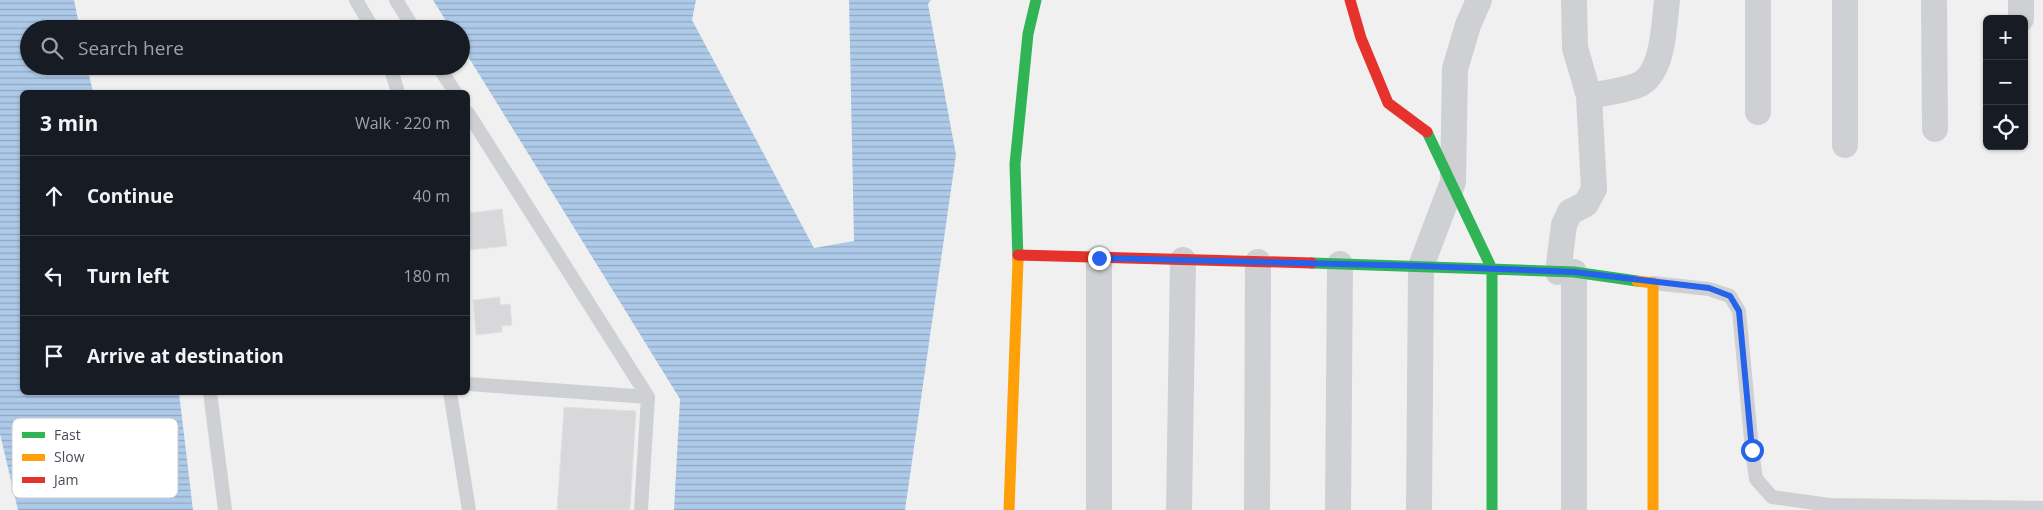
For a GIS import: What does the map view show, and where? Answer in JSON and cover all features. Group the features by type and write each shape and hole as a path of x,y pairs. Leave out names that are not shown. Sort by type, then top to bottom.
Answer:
{"street":[{"path":"1009,510 1018,255 1015,164 1028,34 1036,0"},
{"path":"1350,0 1361,38 1388,103 1429,134 1492,269 1492,510"},
{"path":"1420,510 1421,266 1453,182 1455,69 1468,25 1478,0"},
{"path":"1574,0 1575,48 1589,96 1594,189 1586,204 1570,212 1564,225 1574,510"},
{"path":"1589,96 1640,85 1656,68 1662,41 1666,0"},
{"path":"1758,0 1758,112"},
{"path":"1844,0 1845,145"},
{"path":"1934,0 1935,129"},
{"path":"2021,0 2021,15"},
{"path":"1018,255 1421,266 1566,272 1653,283 1653,510"},
{"path":"1099,258 1099,510"},
{"path":"1179,510 1183,260"},
{"path":"1257,510 1258,262"},
{"path":"1338,510 1340,264"}],"lane":[{"path":"356,0 368,20"},
{"path":"396,0 408,20"},
{"path":"393,75 397,90"},
{"path":"444,75 454,90"},
{"path":"470,116 648,397 642,510"},
{"path":"1653,283 1709,288 1730,296 1739,311 1756,479 1772,497 1829,505 2043,508"},
{"path":"470,384 648,397"},
{"path":"210,395 225,510"},
{"path":"450,395 469,510"}],"water":[{"path":"0,0 74,0 78,20 20,20 20,75 89,75 93,90 20,90 20,395 179,395 193,510 18,510 15,498 178,498 178,418 12,418 12,485 0,434"},
{"path":"433,0 696,0 692,20 814,248 854,241 849,0 931,0 928,4 956,155 905,510 674,510 680,399 470,60 470,20 445,20"}],"building":[{"path":"502,209 507,246 470,250 470,213"},
{"path":"500,297 500,305 510,304 512,325 502,326 502,332 476,335 473,300"},
{"path":"564,407 636,411 630,510 557,510"}],"traffic: fast":[{"path":"1018,260 1015,164 1028,34 1036,0"},
{"path":"1427,132 1492,269 1492,510"},
{"path":"1312,263 1574,272 1637,281"}],"traffic: slow":[{"path":"1009,510 1018,260"},
{"path":"1637,281 1653,283 1653,510"}],"traffic: jam":[{"path":"1350,0 1361,38 1388,103 1427,132"},
{"path":"1018,255 1312,263"}],"route":[{"path":"1099,258 1574,272 1653,283 1709,288 1730,296 1739,311 1752,450"}]}
